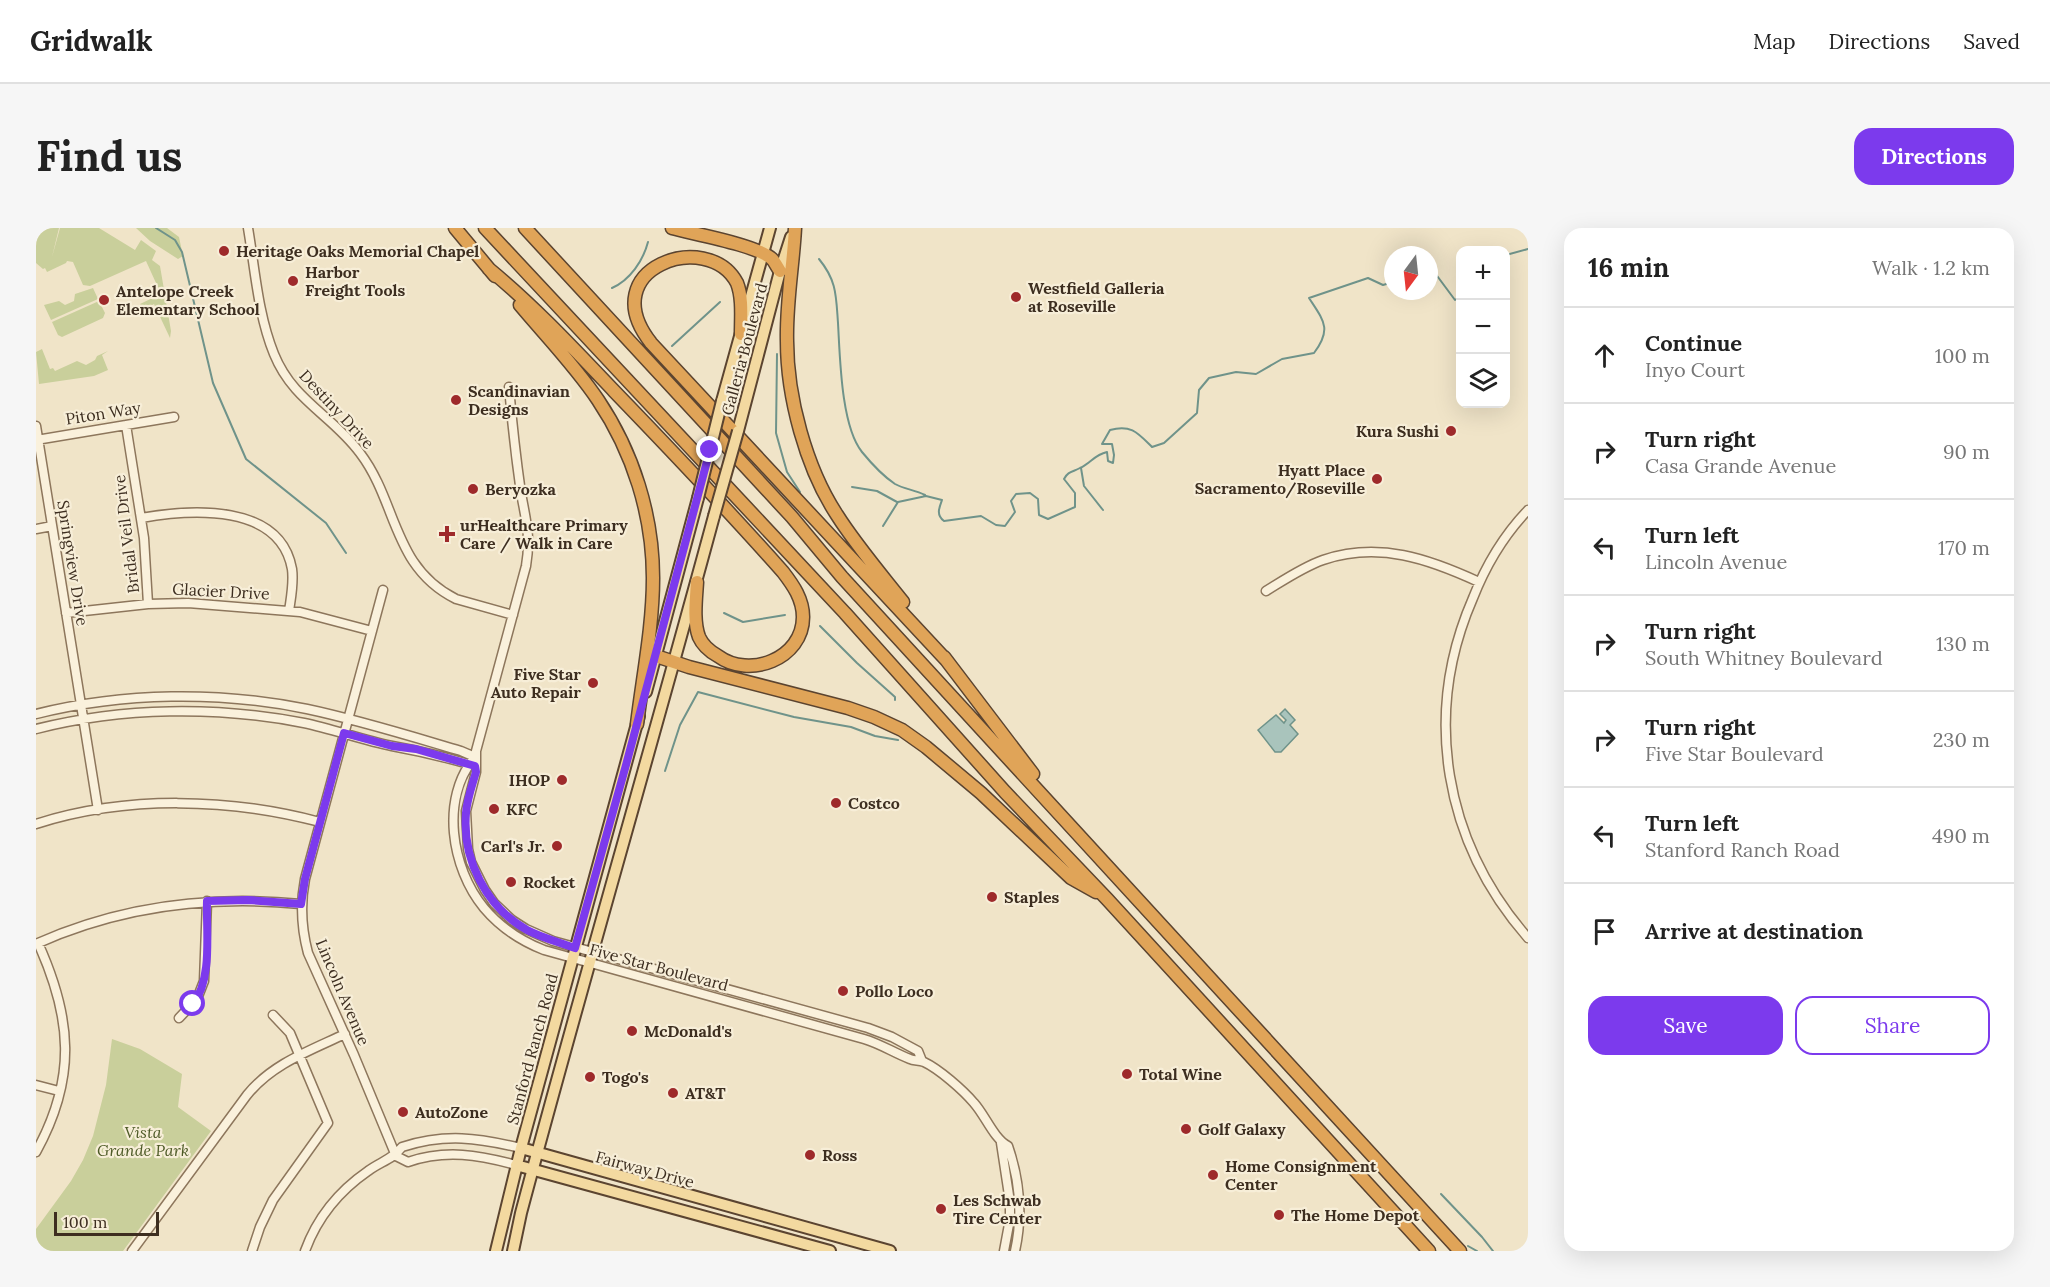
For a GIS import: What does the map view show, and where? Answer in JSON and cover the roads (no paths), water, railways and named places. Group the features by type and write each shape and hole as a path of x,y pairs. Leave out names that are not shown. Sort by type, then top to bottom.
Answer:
{"highway":[{"path":"455,228 597,398 624,446 639,485 648,525 653,577 649,632 637,724"},
{"path":"486,228 837,604 1005,792 1107,899 1429,1251"},
{"path":"525,228 792,517 842,577 1460,1251"},
{"path":"672,228 763,254 771,258 780,271"},
{"path":"794,228 787,326 788,361 798,418 819,481 836,514 1042,785 1057,810"},
{"path":"741,334 740,293 736,282 723,264 714,258 694,251 675,252 659,259 642,276 637,288 635,312 638,325 651,343 948,662"},
{"path":"489,269 517,292 600,376 689,468 783,572 800,598 803,617 800,634 790,649 776,660 761,665 742,666 722,660 706,648 698,633 697,582"},
{"path":"656,656 848,708 902,730 981,793 1071,878 1107,899"}],"main road":[{"name":"Galleria Boulevard","path":"741,334 770,228"},
{"name":"Galleria Boulevard","path":"697,582 780,271 794,228"},
{"name":"Stanford Ranch Road","path":"496,1251 520,1148 656,656 741,334"},
{"name":"Stanford Ranch Road","path":"513,1251 537,1154 697,582"},
{"name":"Fairway Drive","path":"520,1148 890,1251"},
{"name":"Fairway Drive","path":"516,1165 830,1251"},
{"path":"727,1222 730,1208"}],"street":[{"name":"Destiny Drive","path":"248,228 263,321 274,355 297,391 315,410 343,433 362,455 403,543 420,572 441,590 456,599 513,615"},
{"name":"Five Star Boulevard","path":"509,387 521,493 529,532 526,566 473,763 464,771 457,796 454,825 460,865 484,908 505,929 520,939 544,950 574,953"},
{"name":"Piton Way","path":"37,440 174,417"},
{"name":"Bridal Veil Drive","path":"126,425 146,557 148,604"},
{"name":"Springview Drive","path":"36,426 83,720"},
{"path":"1528,510 1508,531 1479,582 1461,626 1450,671 1445,712 1447,758 1454,799 1469,845 1487,882 1510,917 1528,938"},
{"path":"141,518 170,514 207,514 243,518 265,527 281,541 290,560 292,584 289,611"},
{"path":"36,528 52,526"},
{"path":"1266,591 1293,574 1323,560 1362,553 1415,557 1443,566 1479,582"},
{"name":"Lincoln Avenue","path":"383,590 305,879 301,904 308,953 396,1156"},
{"name":"Glacier Drive","path":"66,614 148,604 188,603 310,614 372,631"},
{"path":"36,714 81,705 150,698 205,697 271,703 348,719 451,748 473,763"},
{"path":"36,729 83,720 151,712 205,712 269,717 473,763"},
{"path":"83,720 98,810"},
{"name":"Five Star Boulevard","path":"473,763 476,772 466,811 468,849 484,890 512,920 574,953 665,984 864,1039 888,1047 912,1061 922,1061"},
{"path":"36,824 98,810 166,804 212,804 268,810 320,822"},
{"path":"454,825 459,828 468,849"},
{"path":"36,1152 50,1123 59,1091 65,1053 64,1022 56,985 37,943 91,922 162,906 207,901 248,900 301,904"},
{"path":"179,1018 197,999 204,981 207,901"},
{"path":"484,908 490,907 512,920"},
{"name":"Five Star Boulevard","path":"591,958 669,972 868,1028 892,1037 918,1051 922,1061 951,1082 973,1102 1001,1143 1011,1202 1009,1231 1004,1251"},
{"path":"665,984 669,972"},
{"path":"252,1251 273,1200 328,1123 290,1033 273,1015"},
{"path":"134,1250 253,1087 278,1066 345,1034"},
{"path":"36,1085 59,1091"},
{"name":"Fairway Drive","path":"304,1251 321,1218 338,1195 366,1172 396,1156 402,1147 442,1138 472,1138 520,1148"},
{"name":"Five Star Boulevard","path":"1001,1143 1008,1146 1020,1190 1019,1232 1015,1251"},
{"name":"Fairway Drive","path":"396,1156 408,1162 441,1154 462,1154 483,1156 516,1165"}],"water":[{"path":"1285,709 1295,720 1290,725 1298,734 1281,752 1275,752 1258,730 1276,715 1284,723 1286,720 1280,714"}],"waterway":[{"path":"156,228 175,240 182,252 213,383 246,459 326,523 346,553"},
{"path":"612,288 619,285 635,269 648,242"},
{"path":"1510,254 1528,249"},
{"path":"819,259 829,274 834,289 843,390 855,440 869,461 891,481 898,486 925,495"},
{"path":"1438,277 1456,299"},
{"path":"883,526 898,502 926,496 942,500 939,514 944,521 981,516 996,525 1005,526 1015,512 1011,501 1016,494 1030,493 1038,499 1039,515 1048,519 1075,507 1075,493 1064,479 1069,473 1103,453 1107,452 1108,461 1113,463 1112,444 1102,444 1110,430 1123,428 1134,431 1152,447 1164,443 1197,413 1199,390 1209,378 1236,372 1256,374 1282,359 1314,353 1323,338 1324,325 1309,298 1368,278 1384,285"},
{"path":"672,346 720,302"},
{"path":"777,354 776,433 787,472 800,492"},
{"path":"1081,468 1084,486 1103,510"},
{"path":"852,487 877,491 897,502"},
{"path":"724,613 743,622 785,615"},
{"path":"820,626 895,697 895,700"},
{"path":"665,771 680,725 698,692 794,717 851,727 875,736 898,740"},
{"path":"1441,1194 1493,1251"},
{"path":"1468,1246 1477,1251"}],"place":[{"name":"Heritage Oaks Memorial Chapel","path":"224,251"},
{"name":"Harbor Freight Tools","path":"293,281"},
{"name":"Westfield Galleria at Roseville","path":"1016,297"},
{"name":"Antelope Creek Elementary School","path":"104,300"},
{"name":"Scandinavian Designs","path":"456,400"},
{"name":"Kura Sushi","path":"1451,431"},
{"name":"Hyatt Place Sacramento/Roseville","path":"1377,479"},
{"name":"Beryozka","path":"473,489"},
{"name":"urHealthcare Primary Care / Walk in Care","path":"447,534"},
{"name":"Five Star Auto Repair","path":"593,683"},
{"name":"IHOP","path":"562,780"},
{"name":"Costco","path":"836,803"},
{"name":"KFC","path":"494,809"},
{"name":"Carl's Jr.","path":"557,846"},
{"name":"Rocket","path":"511,882"},
{"name":"Staples","path":"992,897"},
{"name":"Pollo Loco","path":"843,991"},
{"name":"McDonald's","path":"632,1031"},
{"name":"Total Wine","path":"1127,1074"},
{"name":"Togo's","path":"590,1077"},
{"name":"AT&T","path":"673,1093"},
{"name":"AutoZone","path":"403,1112"},
{"name":"Golf Galaxy","path":"1186,1129"},
{"name":"Ross","path":"810,1155"},
{"name":"Home Consignment Center","path":"1213,1175"},
{"name":"Les Schwab Tire Center","path":"941,1209"},
{"name":"The Home Depot","path":"1279,1215"}],"park label":[{"name":"Vista Grande Park","path":"143,1141"}]}
